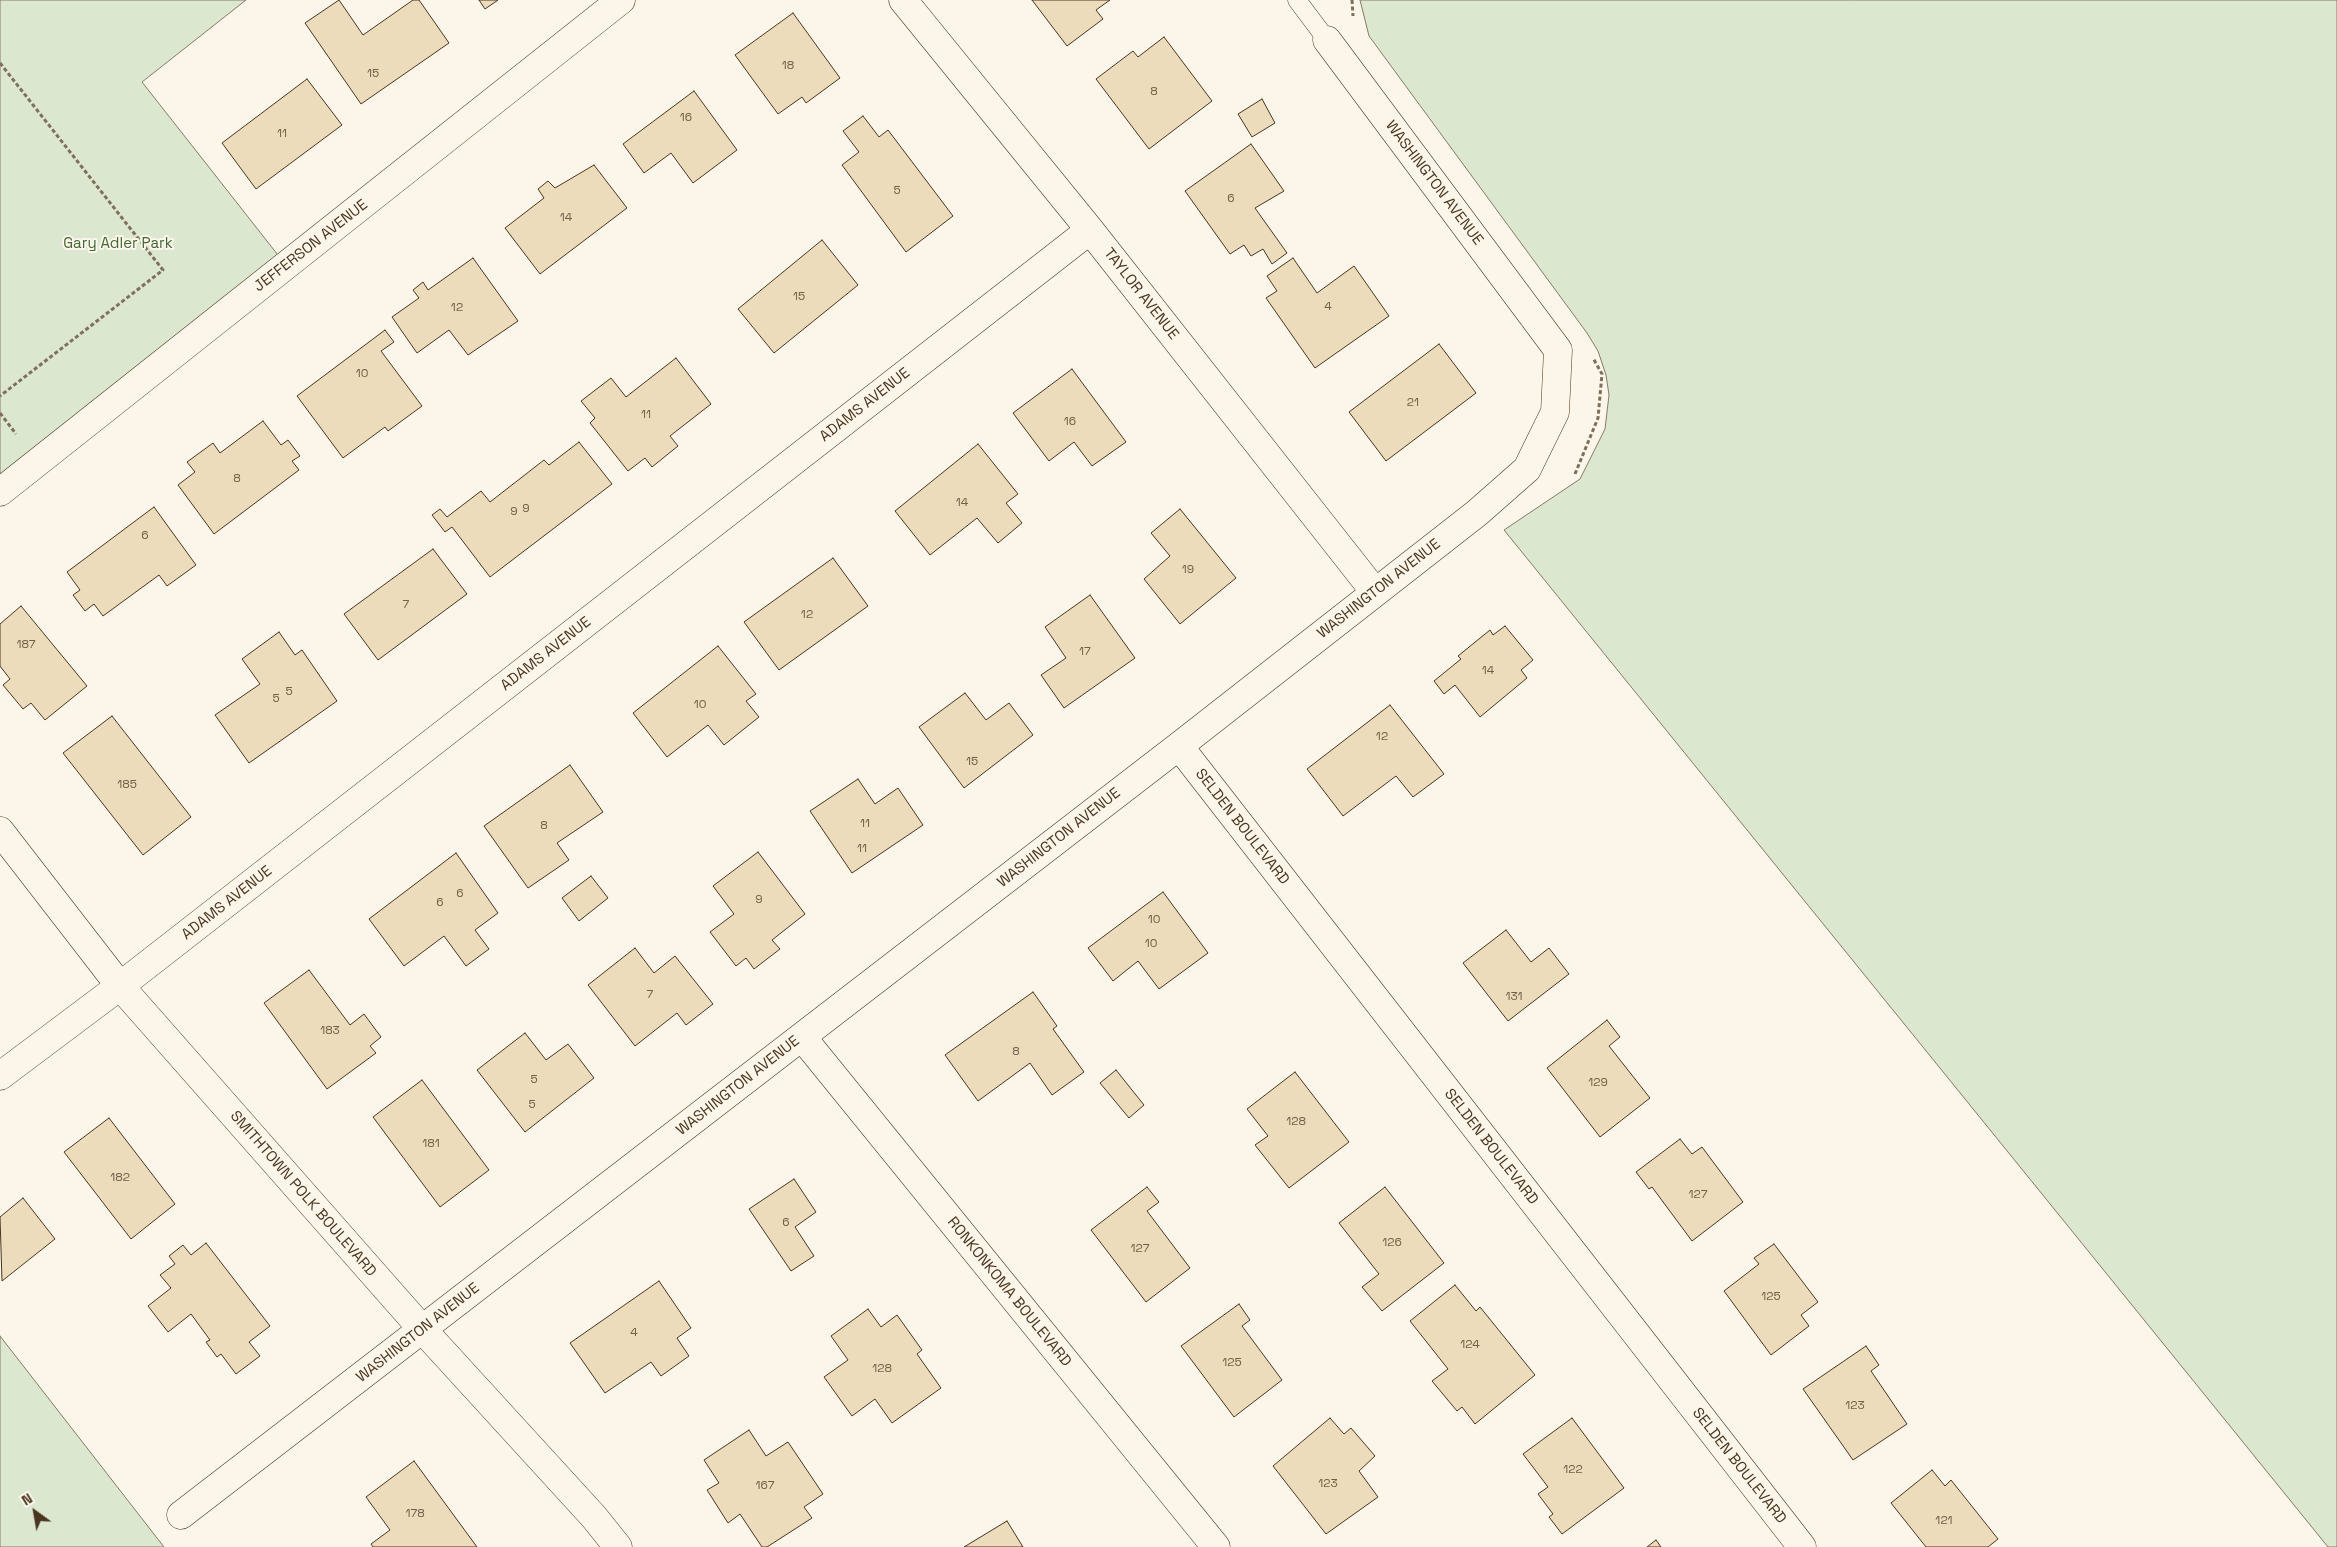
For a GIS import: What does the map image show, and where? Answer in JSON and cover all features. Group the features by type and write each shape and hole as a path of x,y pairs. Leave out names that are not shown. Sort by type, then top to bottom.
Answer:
{"street":[{"name":"JEFFERSON AVENUE","path":"0,492 621,0"},
{"name":"TAYLOR AVENUE","path":"904,0 1090,230 1375,592"},
{"name":"WASHINGTON AVENUE","path":"181,1515 1179,746 1477,513 1527,469 1555,412 1558,350 1327,40"},
{"name":"ADAMS AVENUE","path":"0,1076 120,986 1090,230"},
{"name":"SELDEN BOULEVARD","path":"1179,746 1802,1547"},
{"name":"SMITHTOWN POLK BOULEVARD","path":"0,831 120,986 423,1330 594,1517 618,1547"},
{"name":"RONKONKOMA BOULEVARD","path":"802,1037 1216,1547"}],"lane":[{"path":"1296,0 1327,40"},
{"path":"1312,0 1327,40"}],"path":[{"path":"0,63 163,270 0,396"}],"green space":[{"name":"Gary Adler Park","path":"0,0 246,0 142,82 285,264 0,487"},
{"path":"1360,0 2337,0 2337,1547 2328,1547 1504,530 1580,479 1605,429 1609,395 1606,375 1598,351 1587,333 1369,36"},
{"path":"0,1336 164,1547 0,1547"}],"building":[{"path":"339,0 363,35 413,0 419,0 449,43 361,104 305,23"},
{"path":"479,0 498,0 485,9"},
{"path":"1032,0 1110,0 1096,10 1103,19 1067,46"},
{"path":"793,13 840,78 806,103 802,97 778,114 735,55"},
{"path":"1164,37 1212,101 1149,149 1096,79 1133,51 1138,57"},
{"path":"307,79 342,125 256,189 222,143"},
{"path":"694,91 737,150 693,183 671,153 644,173 623,144"},
{"path":"1262,99 1275,123 1252,137 1238,114"},
{"path":"863,116 879,137 888,130 953,216 906,252 842,165 859,152 843,131"},
{"path":"1251,144 1284,191 1255,208 1287,253 1272,264 1263,249 1251,256 1244,245 1230,254 1185,191"},
{"path":"594,165 627,208 540,274 505,228 544,198 538,189 548,181 555,188"},
{"path":"822,240 858,285 774,353 738,309"},
{"path":"473,258 518,321 468,355 449,330 417,353 392,317 419,298 413,290 423,282 428,290"},
{"path":"1293,258 1317,293 1354,266 1389,316 1315,368 1266,298 1277,291 1267,276"},
{"path":"385,330 394,342 381,351 422,406 388,431 385,427 343,458 297,396"},
{"path":"1439,344 1476,393 1386,461 1349,412"},
{"path":"676,358 711,404 670,436 678,446 652,467 645,458 628,471 590,423 595,418 581,401 611,378 626,397"},
{"path":"1072,369 1126,442 1092,466 1074,442 1049,461 1013,413"},
{"path":"263,421 281,445 288,440 300,456 292,461 299,470 214,534 178,485 195,472 187,462 213,443 220,453"},
{"path":"579,442 612,484 490,577 452,527 445,532 432,515 440,509 447,517 481,491 490,502 544,460 549,465"},
{"path":"978,444 1018,494 1006,503 1022,523 998,543 977,518 930,555 895,511"},
{"path":"154,507 196,565 167,586 159,575 103,616 94,604 85,611 73,595 80,590 67,572"},
{"path":"1180,509 1236,578 1180,624 1144,579 1170,556 1151,533"},
{"path":"433,549 467,594 378,660 344,614"},
{"path":"833,558 868,606 779,670 744,622"},
{"path":"1090,595 1135,658 1064,708 1041,675 1066,658 1045,627"},
{"path":"21,606 87,686 45,720 31,703 23,709 3,685 10,679 0,666 0,624"},
{"path":"1505,626 1533,660 1521,670 1527,678 1480,717 1455,685 1444,694 1434,681 1461,659 1458,656 1490,630 1493,635"},
{"path":"279,632 295,655 302,650 337,701 249,763 215,715 260,684 242,659"},
{"path":"718,646 756,694 746,701 759,717 724,745 708,725 667,757 633,713"},
{"path":"965,693 986,720 1009,703 1033,735 964,788 919,727"},
{"path":"1390,705 1444,774 1413,797 1396,776 1343,816 1307,769"},
{"path":"112,716 191,817 143,855 63,753"},
{"path":"570,765 603,812 557,843 569,860 528,888 484,826"},
{"path":"858,779 875,804 898,788 923,825 852,873 810,811"},
{"path":"758,852 805,914 772,940 780,949 754,969 746,958 736,966 710,932 734,914 713,886"},
{"path":"456,853 498,913 475,930 489,949 466,966 444,936 404,966 369,919"},
{"path":"591,876 608,898 579,921 562,898"},
{"path":"1163,892 1208,953 1159,989 1138,961 1113,981 1088,948"},
{"path":"1506,930 1531,962 1549,948 1569,974 1508,1021 1463,963"},
{"path":"635,948 654,973 675,956 713,1004 686,1025 677,1013 635,1046 588,985"},
{"path":"309,970 350,1025 364,1014 381,1037 370,1046 376,1053 327,1089 264,1003"},
{"path":"1033,992 1057,1026 1053,1029 1084,1072 1052,1095 1030,1063 978,1101 945,1055"},
{"path":"1607,1020 1620,1037 1609,1046 1650,1098 1600,1137 1547,1068"},
{"path":"525,1033 546,1060 568,1044 594,1078 525,1132 477,1070"},
{"path":"1116,1070 1144,1105 1129,1118 1100,1083"},
{"path":"1295,1072 1349,1142 1289,1188 1255,1145 1268,1136 1247,1109"},
{"path":"422,1080 489,1170 440,1207 373,1117"},
{"path":"109,1118 175,1204 131,1239 64,1152"},
{"path":"1680,1139 1692,1154 1702,1147 1743,1202 1692,1241 1652,1187 1649,1189 1636,1172"},
{"path":"794,1179 816,1212 795,1227 814,1256 791,1271 749,1209"},
{"path":"1147,1187 1159,1202 1147,1211 1190,1268 1146,1302 1091,1230"},
{"path":"1385,1187 1444,1263 1382,1311 1362,1287 1379,1274 1339,1223"},
{"path":"23,1198 55,1239 2,1281 0,1217"},
{"path":"206,1243 270,1326 249,1342 260,1356 236,1374 221,1354 217,1357 206,1342 210,1340 191,1314 168,1332 148,1306 171,1288 160,1275 175,1264 169,1256 183,1245 191,1255"},
{"path":"1774,1244 1818,1302 1801,1315 1809,1326 1771,1355 1724,1291 1759,1264 1754,1258"},
{"path":"659,1281 691,1328 677,1338 689,1356 661,1376 651,1362 605,1393 570,1343"},
{"path":"1455,1285 1476,1311 1480,1307 1535,1375 1475,1424 1462,1407 1457,1411 1432,1381 1448,1369 1410,1321"},
{"path":"1239,1304 1250,1320 1242,1326 1282,1380 1234,1417 1181,1346"},
{"path":"868,1309 881,1327 897,1315 922,1350 917,1354 941,1388 892,1423 875,1399 852,1416 824,1377 848,1360 831,1336"},
{"path":"1866,1346 1879,1365 1871,1371 1907,1424 1853,1460 1803,1389"},
{"path":"1330,1418 1344,1434 1351,1428 1375,1456 1359,1471 1378,1497 1326,1534 1273,1466"},
{"path":"1572,1418 1624,1488 1562,1534 1549,1517 1553,1514 1538,1494 1548,1487 1523,1454"},
{"path":"749,1430 766,1456 788,1442 823,1494 804,1507 812,1518 767,1547 762,1547 740,1514 728,1523 707,1490 719,1483 704,1460"},
{"path":"414,1461 477,1547 373,1547 371,1544 390,1530 366,1497"},
{"path":"1932,1470 1945,1486 1951,1480 1998,1539 1988,1547 1926,1547 1891,1503"},
{"path":"1007,1521 1023,1547 964,1547"},
{"path":"1656,1540 1661,1547 1647,1547"}]}
